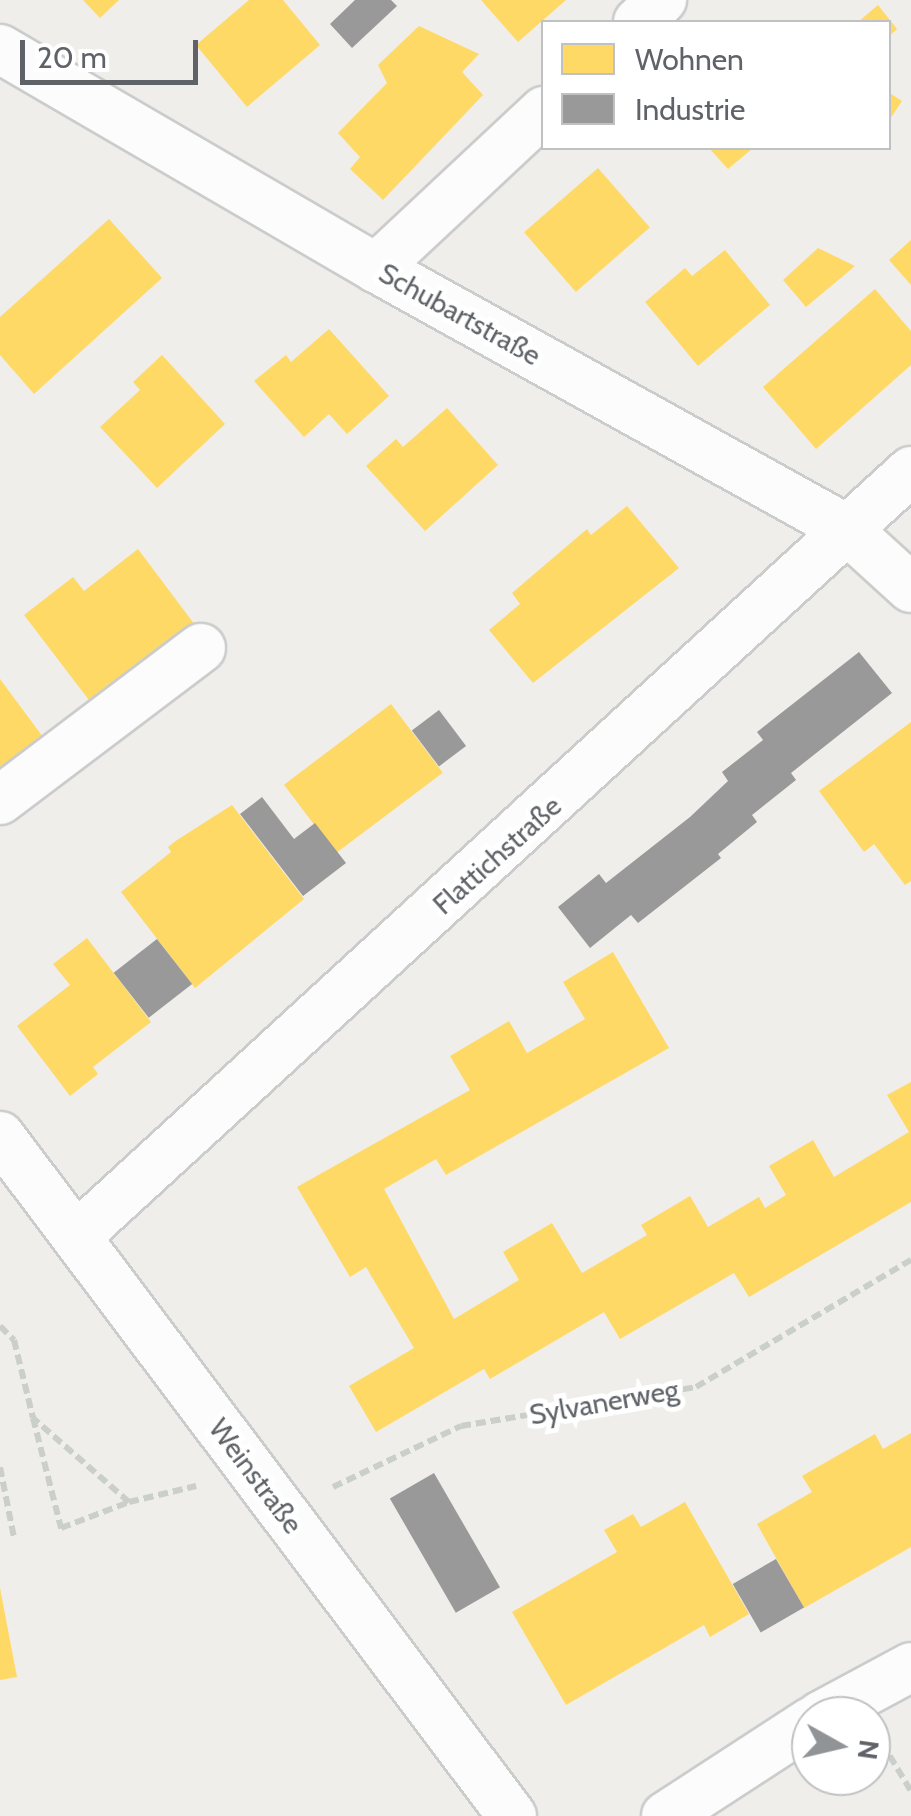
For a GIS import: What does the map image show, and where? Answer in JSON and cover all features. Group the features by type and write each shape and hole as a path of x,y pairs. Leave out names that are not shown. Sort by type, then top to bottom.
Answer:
{"street":[{"path":"640,20 662,0"},
{"name":"Schubartstraße","path":"0,49 376,268 845,528 911,588"},
{"path":"376,268 541,114"},
{"name":"Flattichstraße","path":"79,1234 613,750 845,528 911,471"},
{"path":"0,800 201,648"},
{"name":"Weinstraße","path":"0,1136 79,1234 282,1512 512,1816"},
{"path":"857,1696 911,1667"},
{"path":"666,1816 791,1735"}],"path":[{"name":"Sylvanerweg","path":"282,1512 461,1426 696,1386 911,1260"},
{"path":"0,1326 14,1340 33,1418 61,1528 129,1502 33,1418"},
{"path":"0,1467 14,1538"},
{"path":"891,1758 911,1791"}],"building: Wohnen":[{"path":"83,0 119,0 100,18"},
{"path":"249,0 283,0 320,45 247,107 196,45"},
{"path":"481,0 566,0 541,20 518,42"},
{"path":"878,5 890,20 860,20"},
{"path":"419,26 479,54 462,72 483,95 383,200 350,169 360,157 338,133 387,83 378,65"},
{"path":"891,94 902,101 891,118"},
{"path":"711,150 751,150 728,169"},
{"path":"598,168 650,228 576,292 524,232"},
{"path":"109,219 162,278 34,394 0,355 0,317"},
{"path":"911,240 911,285 889,260"},
{"path":"818,248 855,266 806,307 783,280"},
{"path":"725,250 770,305 698,366 645,302 685,268 692,276"},
{"path":"875,289 911,331 911,365 816,449 763,387"},
{"path":"329,329 389,396 347,434 329,414 304,437 254,381 286,355 291,362"},
{"path":"162,355 225,424 157,488 100,427 140,390 133,382"},
{"path":"447,408 498,465 425,531 366,466 396,439 403,447"},
{"path":"627,506 679,568 533,683 489,630 520,604 512,593 587,529 591,535"},
{"path":"138,549 198,629 92,704 24,615 73,577 84,591"},
{"path":"0,679 43,737 0,770"},
{"path":"391,704 443,773 336,853 284,785"},
{"path":"911,722 911,881 905,885 874,844 864,852 819,791"},
{"path":"232,805 304,899 195,988 121,892 171,852 168,847"},
{"path":"87,938 151,1022 93,1067 98,1074 70,1096 17,1026 70,985 53,964"},
{"path":"613,952 669,1048 446,1175 436,1159 384,1189 454,1319 519,1280 503,1252 552,1223 582,1273 647,1235 641,1225 690,1196 708,1227 759,1197 765,1208 786,1195 769,1166 813,1140 834,1177 909,1132 887,1095 911,1082 911,1202 749,1297 734,1273 620,1339 604,1312 490,1379 484,1369 376,1432 349,1386 414,1348 366,1267 350,1277 297,1187 470,1090 450,1056 509,1021 527,1053 585,1019 563,982"},
{"path":"911,1433 911,1547 804,1608 757,1524 812,1492 802,1476 875,1434 883,1449"},
{"path":"685,1502 749,1614 710,1637 704,1625 566,1705 512,1612 617,1552 604,1530 633,1514 641,1527"},
{"path":"0,1588 17,1677 0,1680"}],"building: Industrie":[{"path":"355,0 391,0 397,6 352,48 330,24"},
{"path":"859,652 892,693 791,773 796,780 752,815 757,822 718,854 721,858 638,923 631,915 590,948 558,907 599,874 606,883 690,817 728,781 722,772 763,740 757,732"},
{"path":"439,710 466,746 439,766 412,730"},
{"path":"262,797 294,839 315,823 346,863 303,896 240,814"},
{"path":"157,939 192,984 149,1018 114,973"},
{"path":"434,1473 500,1587 456,1613 390,1498"},
{"path":"776,1559 804,1607 761,1632 733,1584"}]}
